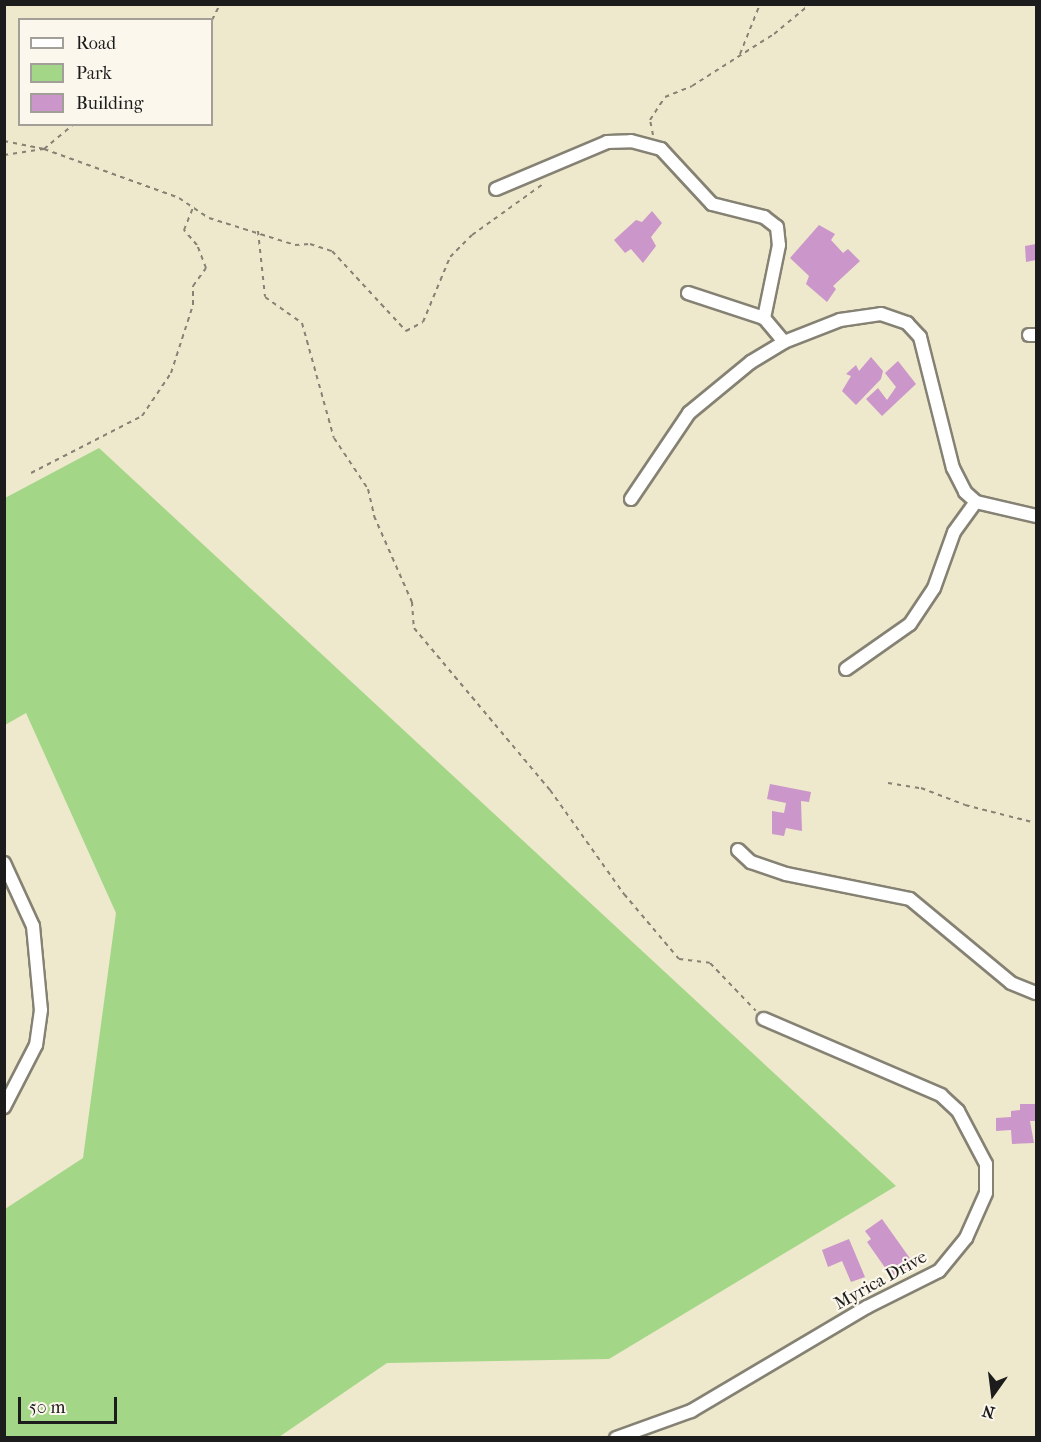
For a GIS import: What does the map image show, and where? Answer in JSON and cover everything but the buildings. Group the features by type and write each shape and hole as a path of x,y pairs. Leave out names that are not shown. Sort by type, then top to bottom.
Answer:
{"street":[{"path":"496,189 608,142 631,141 656,147 667,153 712,204 764,217 777,227 778,245 764,318"},
{"path":"688,293 764,318 784,342"},
{"path":"631,499 689,413 751,362 784,342 866,314 895,317 907,322 920,337 953,468 965,492 976,502 1036,516"},
{"path":"846,669 910,624 934,588 954,532 976,502"},
{"path":"738,850 751,862 786,874 910,899 1011,983 1036,993"},
{"path":"4,863 33,926 41,1010 36,1045 4,1107"},
{"name":"Myrica Drive","path":"616,1437 691,1411 867,1307 939,1271 966,1238 986,1193 986,1164 958,1111 941,1095 764,1019"}],"path":[{"path":"213,18 220,4"},
{"path":"740,54 760,4"},
{"path":"656,147 650,120 665,97 692,86 774,34 810,4"},
{"path":"4,155 44,149 72,126"},
{"path":"4,141 44,149 179,198 209,218 258,231 295,245 310,244 332,251 406,331 423,322 450,257 472,235 544,183"},
{"path":"32,473 142,416 171,373 193,305 193,286 206,268 197,245 184,230 193,208"},
{"path":"258,231 265,297 302,323 334,438 368,489 374,516 412,602 414,628 550,790 624,894 679,959 710,963 764,1019"},
{"path":"888,783 921,788 965,805 1036,823"}],"green space":[{"path":"99,448 896,1186 609,1359 387,1363 279,1437 5,1437 5,1209 83,1158 116,913 26,713 5,725 5,498"}]}
